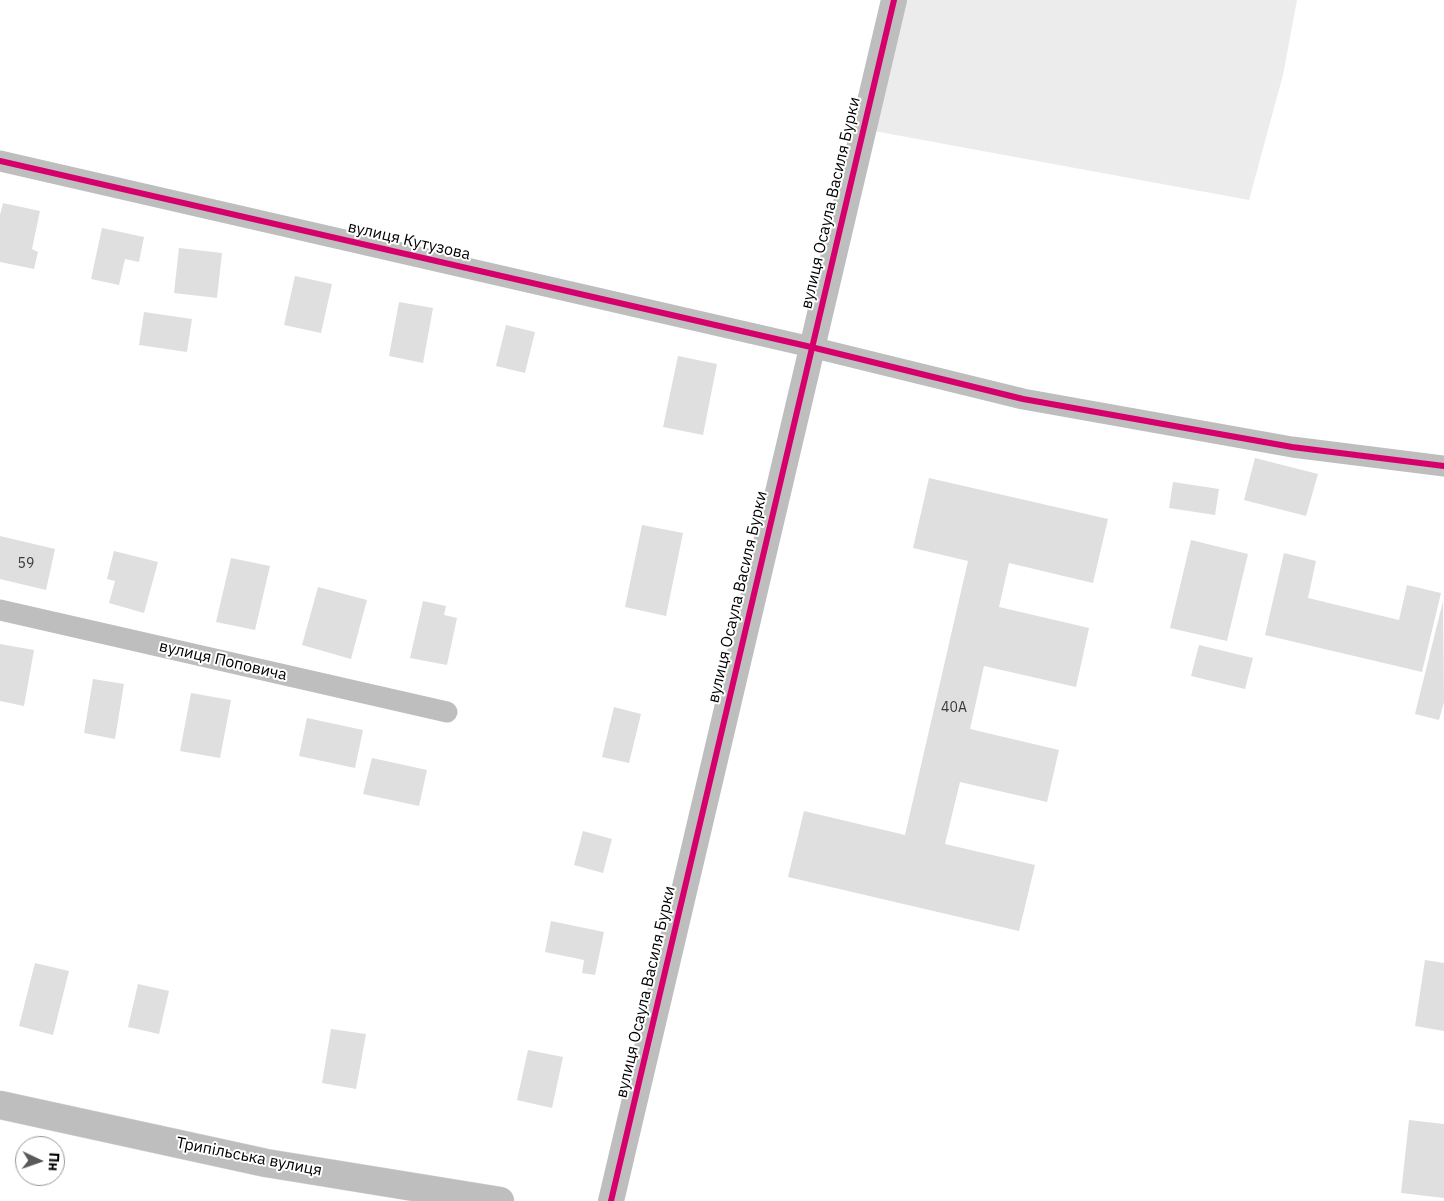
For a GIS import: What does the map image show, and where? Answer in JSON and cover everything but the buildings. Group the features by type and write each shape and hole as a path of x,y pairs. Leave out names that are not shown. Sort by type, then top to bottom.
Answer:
{"main road":[{"name":"Трипільська вулиця","path":"0,1105 266,1163 500,1201"}],"street":[{"name":"вулиця Осаула Василя Бурки","path":"611,1201 894,0"},
{"name":"вулиця Кутузова","path":"0,161 811,347 1023,399 1292,447 1444,466"},
{"name":"вулиця Поповича","path":"0,610 447,712"}],"shaded area":[{"path":"894,0 1297,0 1283,75 1249,200 863,129"}],"cycle path":[{"path":"611,1201 894,0"},
{"path":"0,161 811,347 1023,399 1292,447 1444,466"}]}
